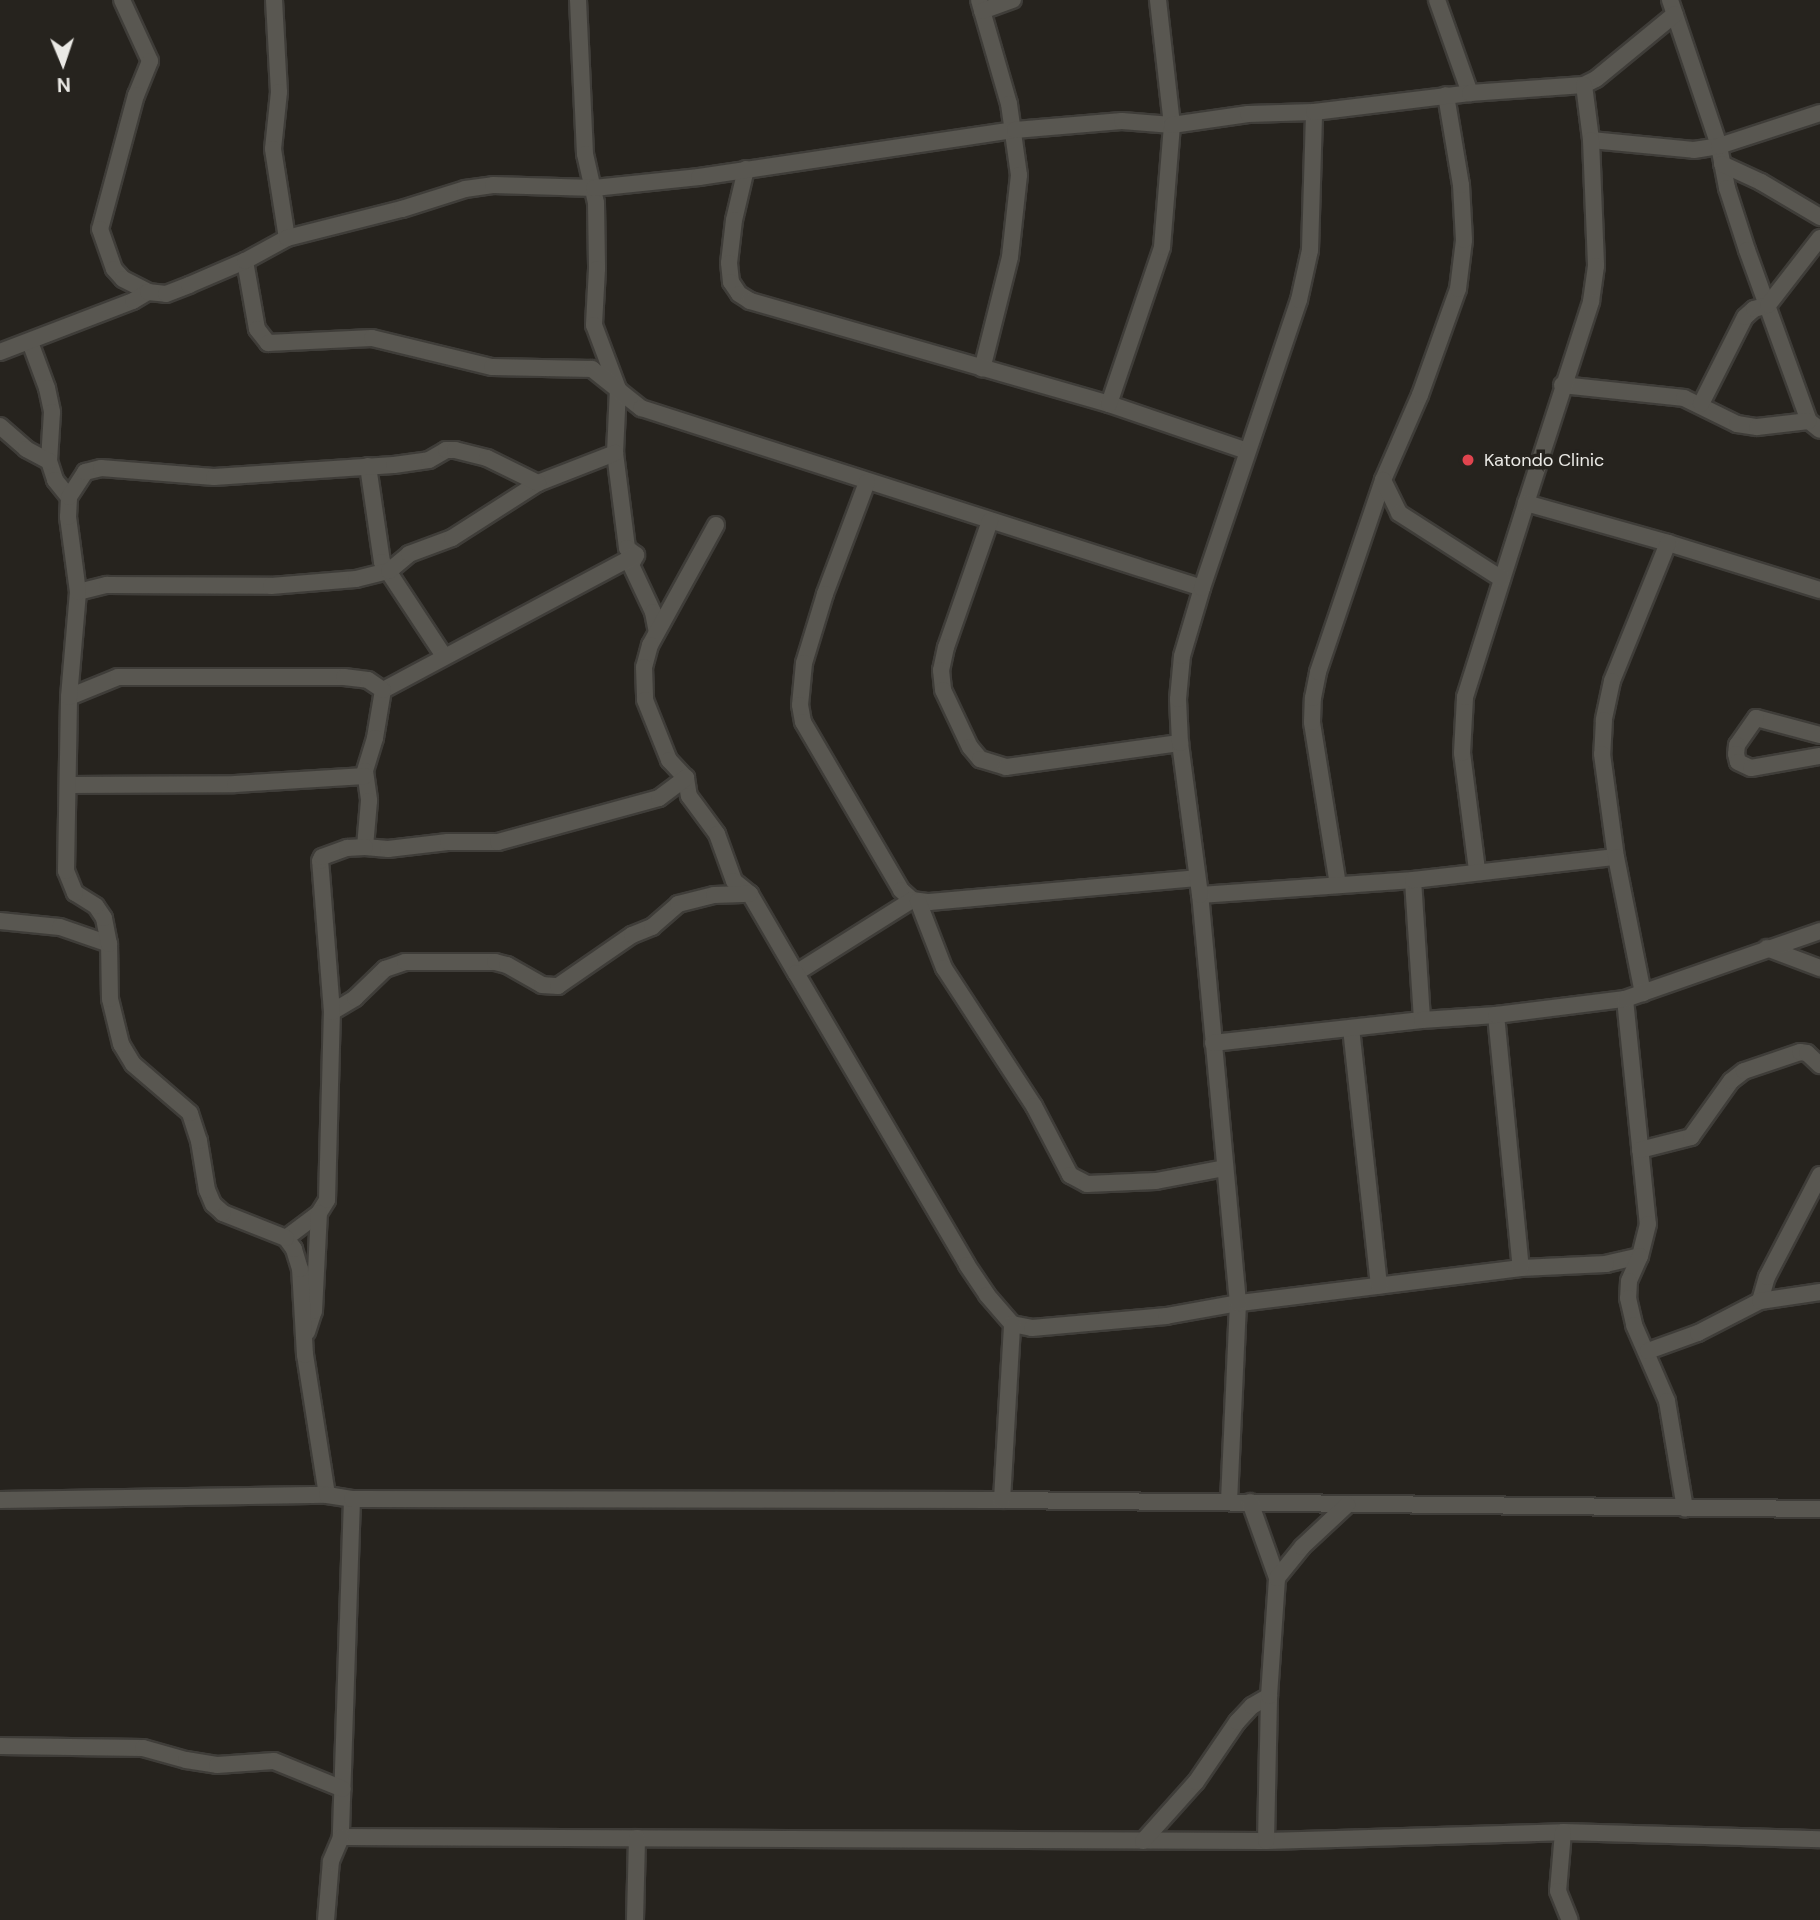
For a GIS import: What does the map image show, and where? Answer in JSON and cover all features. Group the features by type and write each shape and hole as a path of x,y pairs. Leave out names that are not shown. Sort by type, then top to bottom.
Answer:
{"street":[{"path":"122,0 149,61 136,95 100,229 114,269 123,279 148,292 166,294 246,261 287,238 465,189 493,185 594,188 1015,130 1112,122 1172,125 1248,114 1314,111 1446,95 1584,85 1596,79 1673,7 1718,146 1746,250 1814,426 1757,427 1737,424 1702,404 1655,393 1562,385"},
{"path":"274,0 279,92 273,149 287,238"},
{"path":"578,0 585,154 594,188 597,269 594,325 618,389 615,453 626,548 636,555"},
{"path":"982,369 1010,257 1017,214 1019,175 1015,130 980,5 1013,0"},
{"path":"1109,404 1162,247 1172,125 1158,0"},
{"path":"1437,0 1470,93"},
{"path":"1477,870 1461,726 1465,697 1562,385 1591,302 1596,266 1591,140 1584,85"},
{"path":"1338,885 1312,722 1312,698 1318,672 1383,480 1420,395 1458,289 1464,240 1462,198 1446,95"},
{"path":"1229,1502 1238,1303 1200,895 1180,743 1178,699 1182,656 1202,589 1299,300 1310,250 1314,111"},
{"path":"1591,140 1676,150 1718,146 1820,113"},
{"path":"1722,164 1761,182 1820,218"},
{"path":"746,169 734,220 729,263 732,282 739,294 750,301 1109,404 1247,451"},
{"path":"1702,404 1745,317 1754,309 1768,305 1820,238"},
{"path":"246,261 257,329 268,343 372,338 429,355 492,367 582,367 600,373 629,402 641,408 1202,589"},
{"path":"0,352 148,292"},
{"path":"30,342 52,412 49,461 55,480 69,496"},
{"path":"0,426 26,449 49,461"},
{"path":"327,1495 305,1338 300,1269 294,1249 286,1238 223,1213 213,1204 207,1190 199,1141 190,1113 133,1064 121,1044 110,999 110,944 104,918 96,906 75,893 66,872 69,697 78,592 68,517 69,496 85,472 101,468 214,477 429,460 446,450 487,458 538,483"},
{"path":"78,592 107,584 271,586 356,579 389,571 409,554 452,538 538,483 615,453"},
{"path":"368,466 379,554 444,656"},
{"path":"1383,480 1399,513 1502,579"},
{"path":"867,482 811,640 799,686 800,705 810,734 901,890 915,900 929,902 1197,878"},
{"path":"1526,503 1820,590"},
{"path":"1370,518 1399,513"},
{"path":"990,521 946,647 941,670 943,690 970,747 980,759 1006,767 1180,743"},
{"path":"716,525 657,632 643,667 645,700 669,760 686,778 689,796 717,834 734,881 750,894 967,1265 1012,1324 1002,1500"},
{"path":"1643,993 1616,857 1602,754 1604,720 1612,681 1668,543"},
{"path":"636,555 631,565 653,612 657,632"},
{"path":"365,847 369,801 365,776 383,690 636,555"},
{"path":"69,697 118,677 344,677 368,680 383,690"},
{"path":"1820,735 1756,718 1737,745 1736,754 1744,768 1820,756"},
{"path":"68,785 235,784 365,776"},
{"path":"286,1238 319,1213 327,1200 332,1012 318,870 322,857 347,848 388,849 448,842 499,842 659,798 686,778"},
{"path":"1200,895 1413,880 1477,870 1616,857"},
{"path":"1413,880 1422,1020"},
{"path":"332,1012 355,998 385,968 405,962 495,962 507,965 542,985 558,986 622,942 652,927 678,904 714,895 750,894"},
{"path":"796,973 915,900"},
{"path":"915,900 944,968 1034,1106 1070,1175 1087,1184 1156,1181 1225,1168"},
{"path":"0,921 60,927 110,944"},
{"path":"1213,1042 1496,1015 1625,999 1820,931"},
{"path":"1767,948 1820,968"},
{"path":"1625,999 1648,1224 1640,1256 1629,1281 1628,1298 1634,1325 1648,1351 1667,1401 1685,1508"},
{"path":"1496,1015 1521,1268"},
{"path":"1351,1028 1379,1285"},
{"path":"1640,1150 1691,1137 1731,1081 1744,1071 1800,1052 1807,1053 1820,1065"},
{"path":"1760,1301 1766,1277 1820,1175"},
{"path":"305,1338 314,1311 319,1213"},
{"path":"1012,1324 1032,1328 1166,1316 1238,1303 1379,1285 1521,1268 1606,1264 1640,1256"},
{"path":"1606,1264 1629,1281"},
{"path":"1648,1351 1698,1333 1760,1301 1820,1292"},
{"path":"0,1500 327,1495 352,1499 1002,1500 1820,1509"},
{"path":"326,1920 331,1861 341,1836 352,1499"},
{"path":"1250,1502 1277,1578 1269,1696 1266,1841"},
{"path":"1277,1578 1302,1547 1348,1504"},
{"path":"1143,1841 1196,1782 1237,1722 1252,1706 1269,1696"},
{"path":"0,1746 143,1748 217,1765 274,1761 342,1789"},
{"path":"341,1836 1266,1841 1563,1832 1820,1839"},
{"path":"1563,1832 1558,1891 1570,1920"},
{"path":"635,1920 637,1838"}],"place":[{"name":"Katondo Clinic","path":"1468,460"}]}
